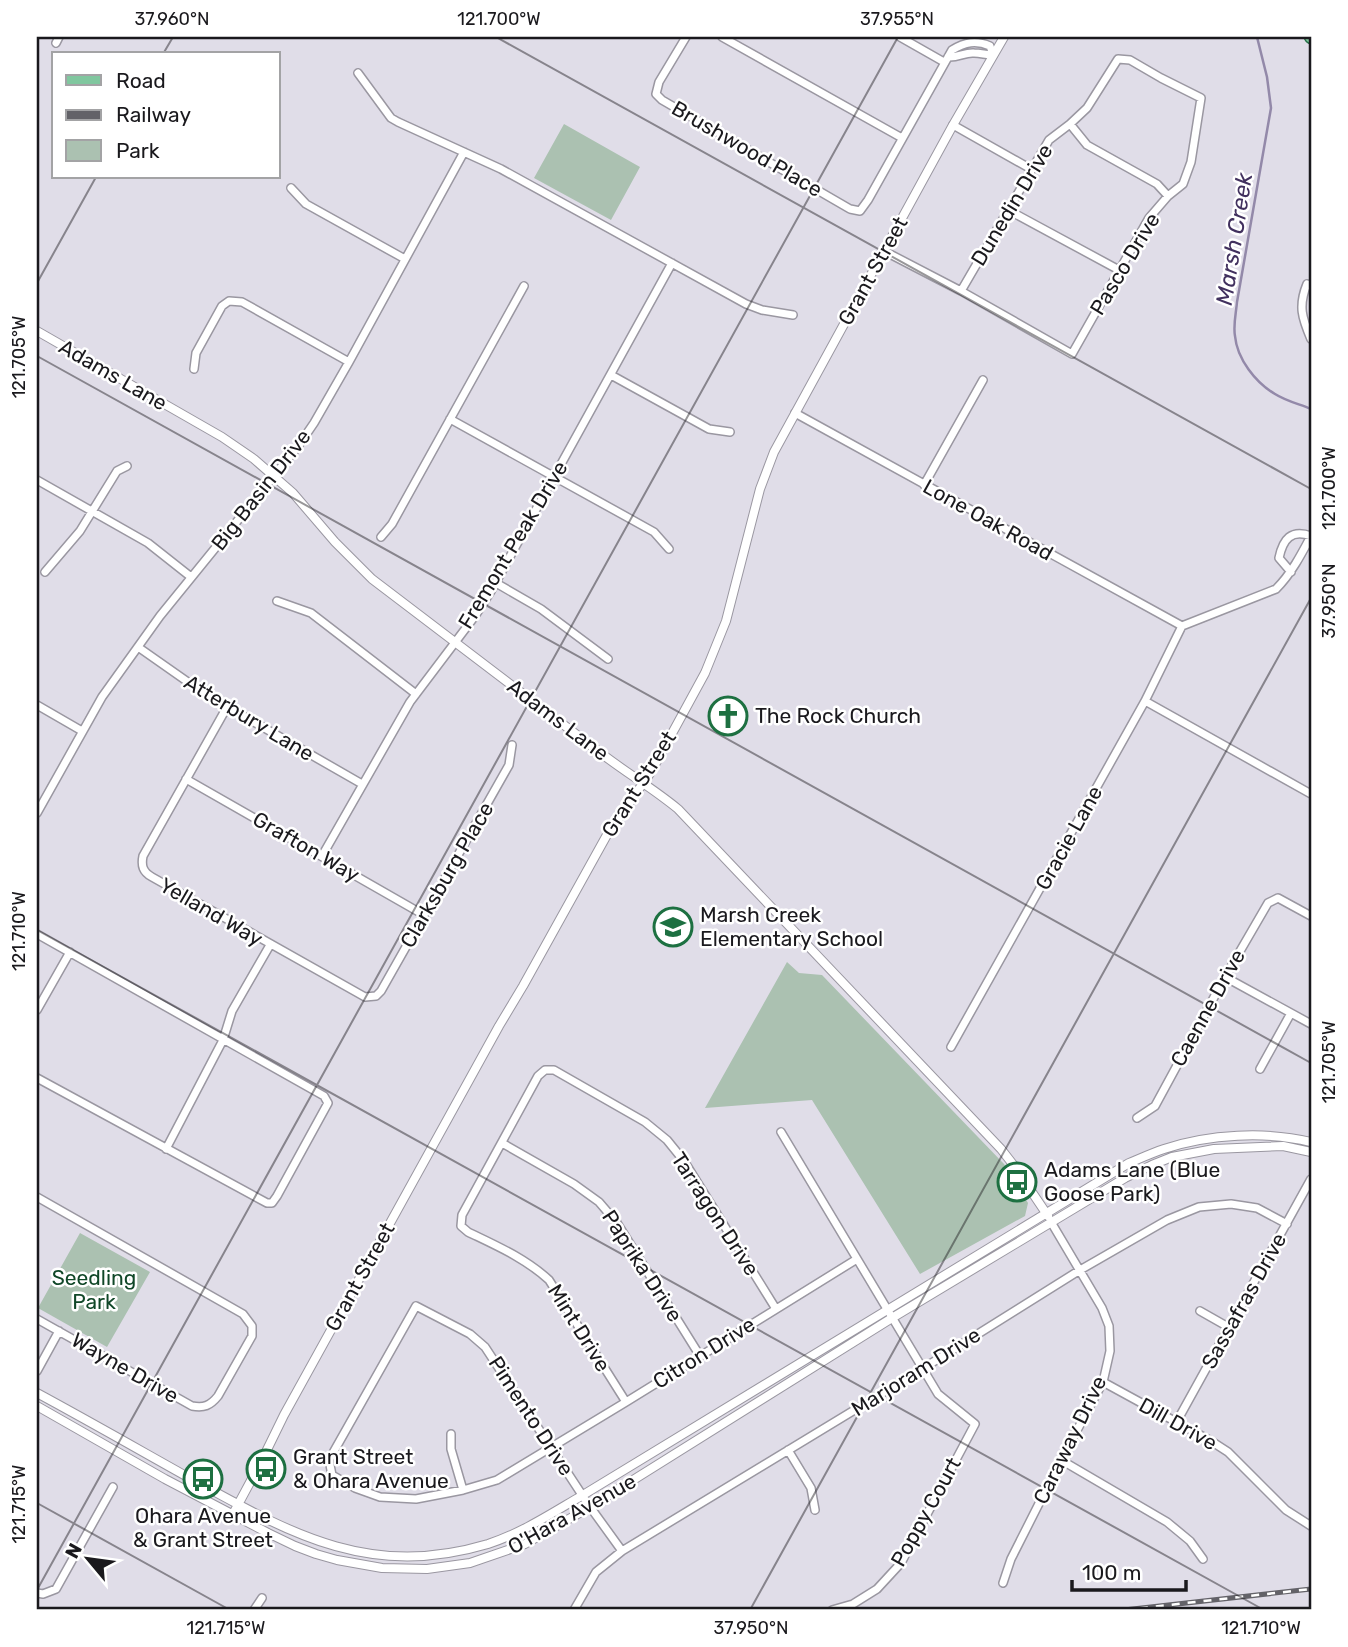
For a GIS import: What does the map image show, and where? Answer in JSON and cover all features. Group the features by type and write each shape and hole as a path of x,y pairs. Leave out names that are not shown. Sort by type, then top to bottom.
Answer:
{"street":[{"name":"Brushwood Place","path":"686,37 659,82 656,94 662,100 850,209 860,211 902,138"},
{"path":"722,37 902,138 946,59"},
{"path":"900,37 946,59 970,52 993,55"},
{"name":"Grant Street","path":"233,1514 290,1402 499,1026 608,833 643,783 699,684 726,621 760,489 774,452 1004,37"},
{"name":"Dunedin Drive","path":"961,291 1049,140 1087,108 1118,59 1130,60 1201,98"},
{"path":"358,73 391,117 406,127 501,169 746,304 762,310 793,315"},
{"name":"Pasco Drive","path":"961,291 1072,354 1149,218 1183,184 1191,162 1201,98"},
{"path":"1070,124 1087,145 1157,184 1168,197"},
{"path":"953,125 1031,169"},
{"name":"Big Basin Drive","path":"37,813 102,697 191,578 313,424 464,152"},
{"path":"291,188 306,204 405,259"},
{"path":"1008,210 1119,270"},
{"path":"884,251 961,291"},
{"name":"Fremont Peak Drive","path":"322,856 416,694 475,616 496,583 673,263"},
{"path":"1311,286 1307,284 1301,307 1311,339"},
{"path":"381,537 392,524 524,286"},
{"path":"194,369 196,353 222,306 229,301 242,302 349,362"},
{"name":"Adams Lane","path":"37,331 254,459 307,507 335,542 372,579 688,818 1001,1149 1046,1213"},
{"path":"611,375 709,429 730,432"},
{"path":"924,485 983,380"},
{"name":"Lone Oak Road","path":"795,413 1182,626"},
{"path":"450,419 654,533 669,549"},
{"path":"45,572 80,531 117,471 127,466"},
{"path":"37,480 155,548 191,578"},
{"path":"1182,626 1276,589 1291,572 1311,536 1301,533 1286,538 1281,546 1279,558 1291,572"},
{"path":"496,583 541,609 608,659"},
{"path":"277,601 311,613 416,694"},
{"name":"Gracie Lane","path":"951,1047 1145,701 1182,626"},
{"name":"Atterbury Lane","path":"138,647 227,707 362,784"},
{"path":"1145,701 1311,794"},
{"path":"37,705 82,731"},
{"name":"Yelland Way","path":"227,707 144,856 143,868 152,877 270,945 360,996 371,998"},
{"name":"Clarksburg Place","path":"371,998 381,991 509,765 513,745"},
{"name":"Grafton Way","path":"186,779 424,915"},
{"name":"Caenne Drive","path":"1137,1118 1155,1106 1268,903 1278,898 1311,916"},
{"path":"37,934 324,1096 327,1107 278,1196 272,1203 267,1203 37,1078"},
{"path":"166,1149 223,1040 232,1011 270,945"},
{"path":"37,1010 70,952"},
{"path":"1225,977 1311,1024"},
{"path":"1260,1069 1291,1013"},
{"name":"Tarragon Drive","path":"502,1143 538,1076 545,1070 554,1070 645,1122 667,1140 684,1161 776,1309"},
{"path":"781,1132 922,1369"},
{"name":"O'Hara Avenue","path":"37,1406 129,1459 295,1546 337,1560 382,1568 428,1569 470,1563 525,1544 590,1507 1046,1213 1129,1163 1166,1148 1202,1140 1271,1135 1311,1142"},
{"name":"Mint Drive","path":"502,1143 462,1215 461,1226 520,1257 536,1267 549,1280 626,1402"},
{"name":"Paprika Drive","path":"502,1143 599,1202 617,1223 700,1356"},
{"name":"O'Hara Avenue","path":"37,1393 238,1504 301,1535 365,1553 408,1556 450,1552 491,1543 523,1530 890,1313 1152,1165 1172,1157 1229,1147 1283,1146 1311,1152"},
{"name":"Sassafras Drive","path":"1176,1423 1311,1179"},
{"name":"Wayne Drive","path":"37,1197 243,1314 252,1326 252,1336 218,1396 211,1404 202,1408 192,1406 37,1319"},
{"name":"Marjoram Drive","path":"574,1610 596,1572 622,1551 1080,1270 1167,1220 1199,1206 1231,1204 1257,1208 1287,1224"},
{"path":"1046,1213 1051,1222"},
{"name":"Caraway Drive","path":"1003,1583 1011,1559 1060,1460 1103,1382 1110,1351 1109,1326 1102,1307 1051,1222"},
{"name":"Citron Drive","path":"329,1460 332,1475 355,1488 380,1497 416,1499 497,1480 857,1259"},
{"name":"Pimento Drive","path":"329,1460 416,1306 470,1334 485,1347 622,1551"},
{"path":"1200,1311 1230,1328"},
{"path":"37,1371 59,1331"},
{"name":"Poppy Court","path":"832,1610 853,1604 877,1589 901,1563 975,1424 938,1394 922,1369"},
{"name":"Dill Drive","path":"1103,1382 1228,1452 1286,1510 1311,1526"},
{"path":"451,1434 451,1449 463,1490"},
{"path":"788,1451 811,1488 815,1510"},
{"path":"1060,1460 1167,1522 1190,1541 1203,1559"},
{"path":"37,1593 43,1594 56,1589 113,1487"},
{"path":"254,1610 261,1598"}],"green space":[{"path":"564,124 640,167 611,220 534,178"},
{"path":"787,962 799,973 822,975 1004,1164 1028,1203 1025,1216 920,1274 812,1100 705,1108"},
{"name":"Seedling Park","path":"80,1233 150,1272 107,1347 38,1308"}],"waterway":[{"name":"Marsh Creek","path":"1257,37 1271,108 1237,302 1235,336 1239,353 1261,384 1279,396 1311,409"}],"railway":[{"path":"1124,1610 1311,1589"}],"place":[{"name":"The Rock Church","path":"728,716"},
{"name":"Marsh Creek Elementary School","path":"673,927"},
{"name":"Adams Lane (Blue Goose Park)","path":"1017,1182"},
{"name":"Grant Street & Ohara Avenue","path":"266,1469"},
{"name":"Ohara Avenue & Grant Street","path":"203,1479"}]}
